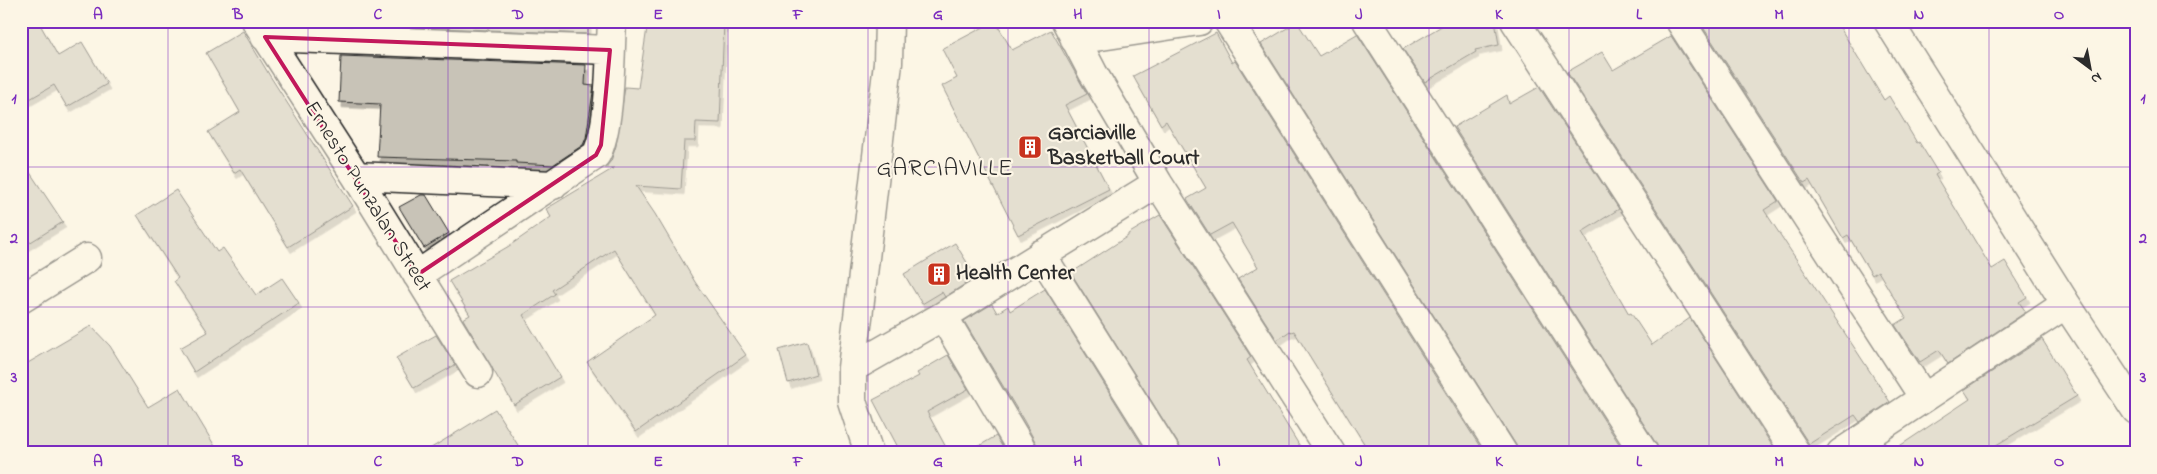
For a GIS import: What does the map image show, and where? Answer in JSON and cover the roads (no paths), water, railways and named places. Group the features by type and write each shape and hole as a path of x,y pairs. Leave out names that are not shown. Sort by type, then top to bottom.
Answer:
{"street":[{"path":"417,274 596,155 601,145 605,125 612,21"},
{"path":"869,453 852,401 852,368 888,63 889,21"},
{"path":"1199,21 1071,31 1158,183 1331,453"},
{"path":"1228,21 1503,453"},
{"path":"1368,21 1644,453"},
{"path":"1515,21 1796,453"},
{"path":"1680,21 1924,398"},
{"path":"1888,21 2066,304 2136,410"},
{"path":"260,29 610,50"},
{"name":"Ernesto Punzalan Street","path":"260,29 356,176 478,373"},
{"path":"356,176 553,185"},
{"path":"852,368 943,316 1158,183"},
{"path":"1041,254 1166,453"},
{"path":"21,299 87,258"},
{"path":"1841,453 2066,304"},
{"path":"943,316 1024,453"}],"place":[{"name":"Garciaville Basketball Court","path":"1030,147"},
{"name":"Health Center","path":"939,274"}],"district":[{"name":"GARCIAVILLE","path":"945,169"}]}
